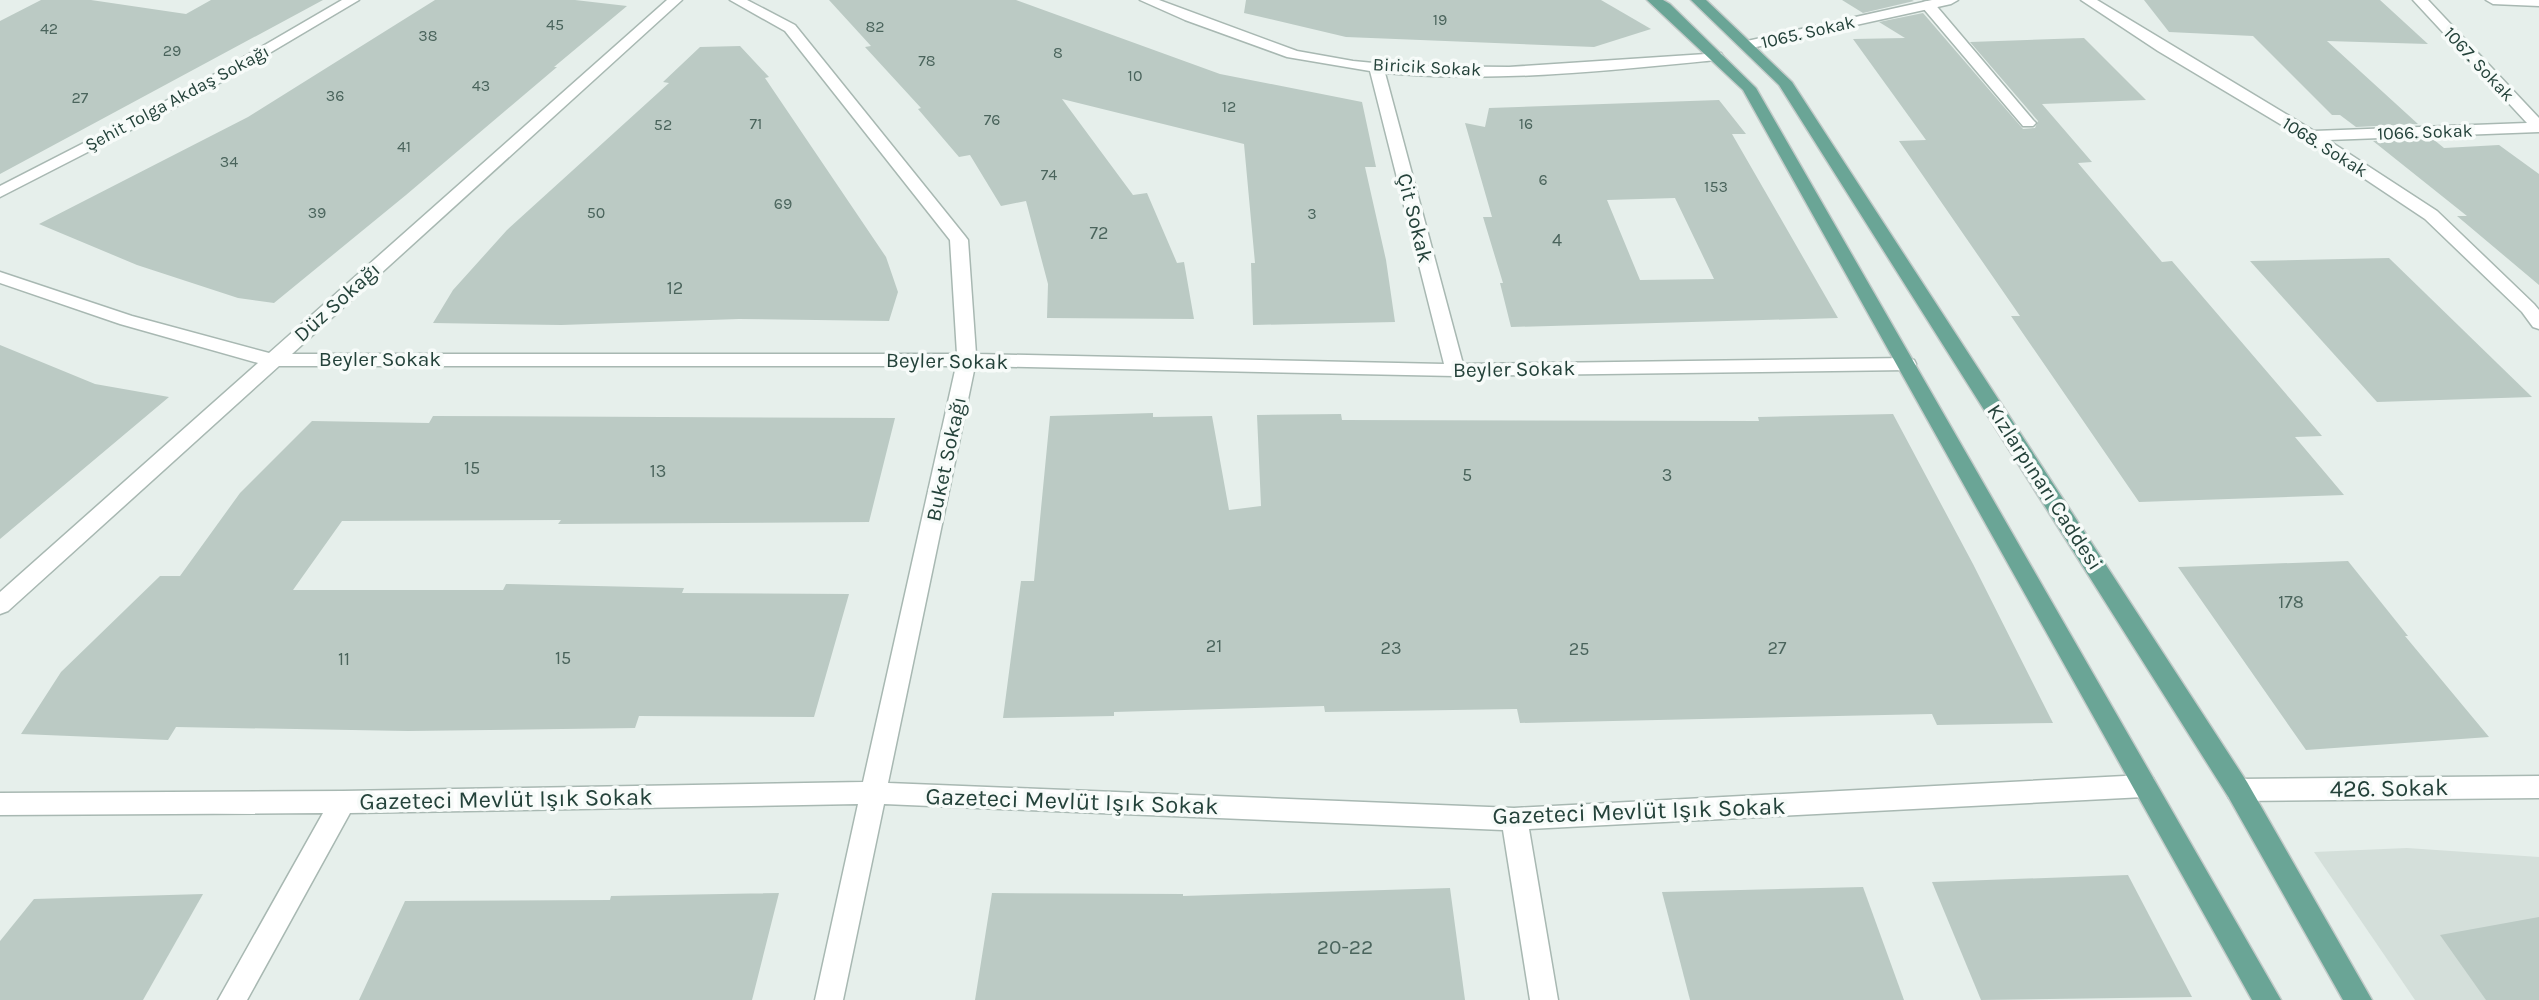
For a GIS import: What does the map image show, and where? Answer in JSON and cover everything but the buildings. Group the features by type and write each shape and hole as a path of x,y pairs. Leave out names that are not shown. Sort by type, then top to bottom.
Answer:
{"main road":[{"path":"1654,0 1665,7 1749,88 2267,1000"},
{"name":"Kızlarpınarı Caddesi","path":"1698,0 1785,82 2238,790 2358,1000"}],"street":[{"name":"Şehit Tolga Akdaş Sokağı","path":"0,192 194,92 352,0"},
{"name":"Düz Sokağı","path":"0,605 675,0"},
{"name":"Buket Sokağı","path":"737,0 790,28 959,240 967,360 829,1000"},
{"name":"Biricik Sokak","path":"1147,0 1212,27 1301,56 1376,66 1446,71 1589,68 1716,56"},
{"name":"1065. Sokak","path":"1747,45 1951,0"},
{"name":"1068. Sokak","path":"2088,0 2311,136 2431,215 2528,309 2539,323"},
{"name":"1067. Sokak","path":"2420,0 2539,127"},
{"path":"2493,0 2539,2"},
{"path":"1928,5 2028,123"},
{"name":"Çit Sokak","path":"1376,66 1455,370"},
{"name":"1066. Sokak","path":"2311,136 2539,127"},
{"name":"Beyler Sokak","path":"0,277 126,320 271,360 967,360 1455,370 1907,364"},
{"name":"Gazeteci Mevlüt Işık Sokak","path":"0,804 343,802 872,793 1514,819 2144,786"},
{"name":"426. Sokak","path":"2238,790 2539,787"},
{"path":"232,1000 343,802"},
{"path":"1514,819 1544,1000"}],"shaded area":[{"path":"2407,848 2539,857 2539,1000 2415,1000 2314,852"}]}
